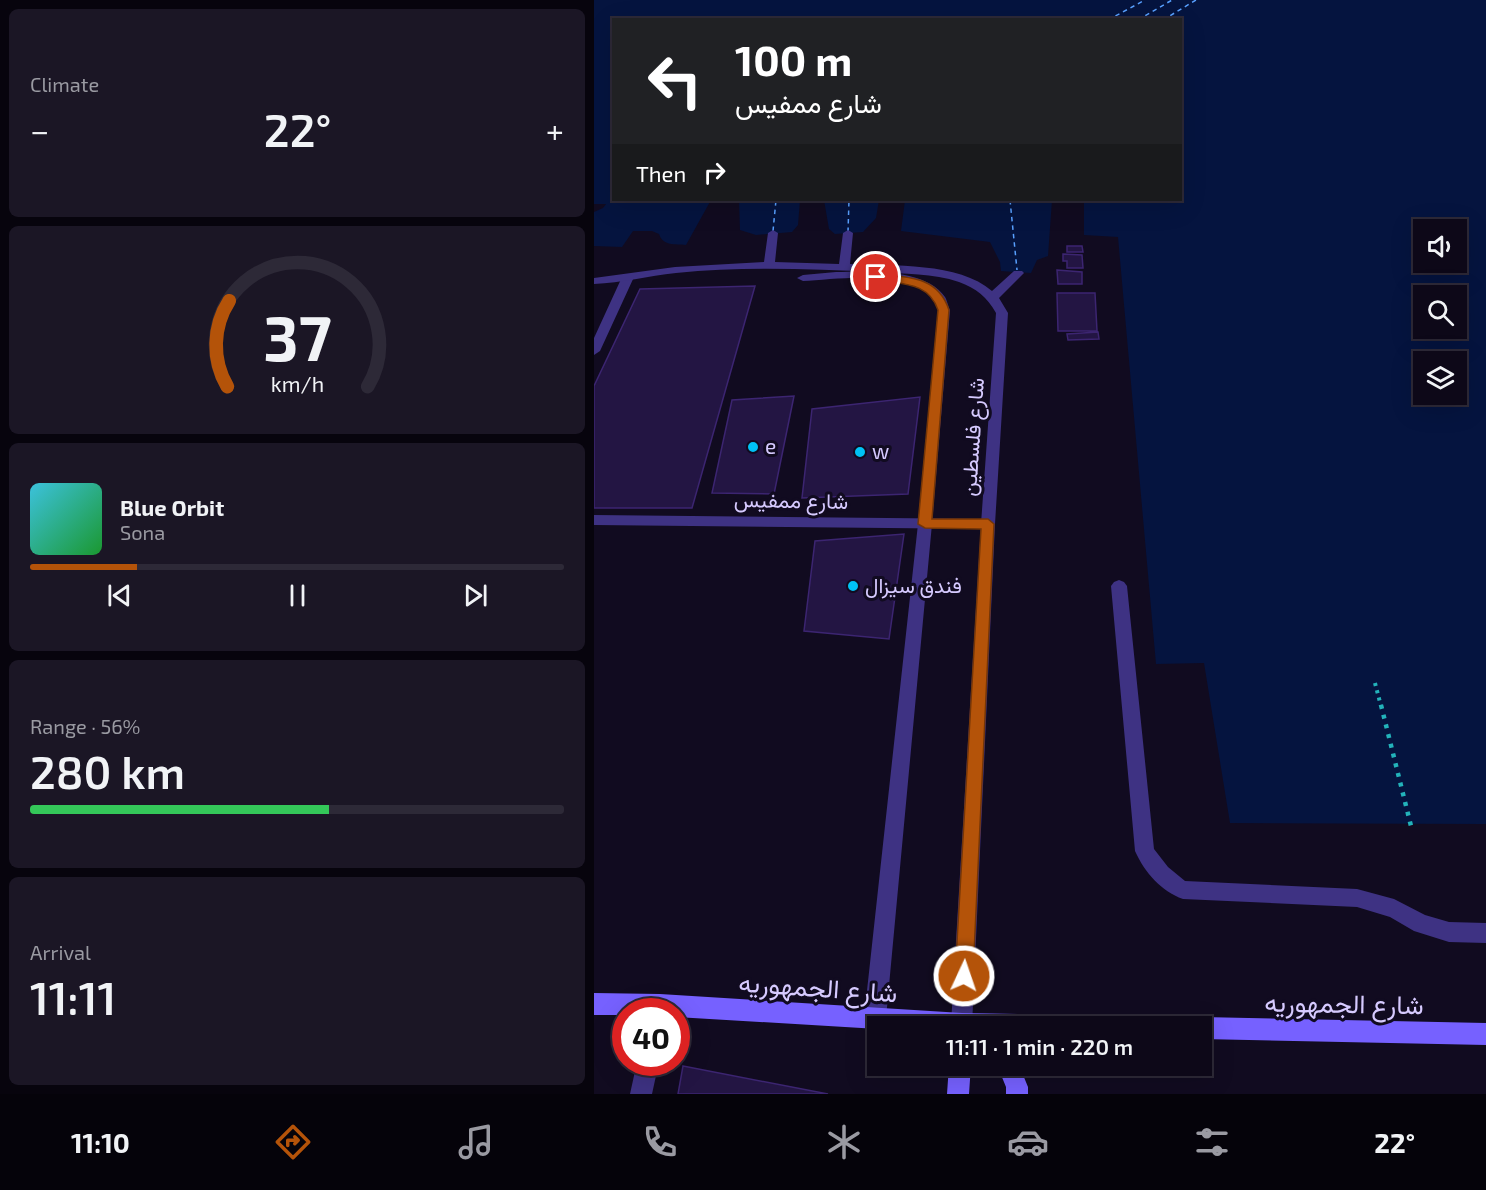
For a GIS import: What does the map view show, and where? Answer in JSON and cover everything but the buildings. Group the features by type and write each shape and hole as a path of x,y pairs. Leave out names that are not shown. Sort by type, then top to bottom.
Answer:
{"main road":[{"name":"شارع الجمهوريه","path":"594,1004 612,1005"},
{"name":"شارع الجمهوريه","path":"690,1009 867,1018"},
{"name":"شارع الجمهوريه","path":"1212,1028 1486,1034"},
{"path":"958,1094 959,1076"},
{"path":"1012,1076 1017,1094"}],"street":[{"path":"769,266 773,233"},
{"path":"844,272 848,233"},
{"path":"594,281 676,270 769,266 893,277 913,281 929,288 940,298 944,310 925,524 875,1016"},
{"path":"803,278 844,272 927,272 954,276 976,284 993,297 1018,273"},
{"path":"594,351 628,277"},
{"name":"شارع فلسطين","path":"963,1016 988,524 1002,330 1002,313 993,297"},
{"name":"شارع ممفيس","path":"594,520 988,524"},
{"path":"1119,586 1145,851 1154,867 1167,881 1183,890 1357,898 1394,909 1421,924 1449,932 1486,933"},
{"path":"641,1094 645,1076"}],"path":[{"path":"1375,683 1411,826"}],"water":[{"path":"594,0 1486,0 1486,824 1230,823 1204,663 1156,664 1118,237 1084,235 1084,201 1182,201 1182,18 612,18 612,201 710,201 686,245 663,241 659,234 652,231 633,231 622,247 594,246 594,212 606,204 594,204"},
{"path":"739,201 800,201 798,225 792,232 756,235 740,230"},
{"path":"824,201 879,201 876,218 863,232 835,234 829,229"},
{"path":"905,201 1052,201 1048,256 1037,260 1031,273 1001,271 1000,262 990,242 901,231"}],"ferry route":[{"path":"1112,18 1145,0"},
{"path":"1141,18 1172,0"},
{"path":"1166,18 1196,0"},
{"path":"773,231 776,201"},
{"path":"848,232 849,201"},
{"path":"1010,201 1017,270"}],"place":[{"name":"e","path":"753,447"},
{"name":"w","path":"860,452"},
{"name":"فندق سيزال","path":"853,586"}],"route":[{"path":"876,277 893,277 913,281 929,288 940,298 944,310 925,524 988,524 964,976"}]}
